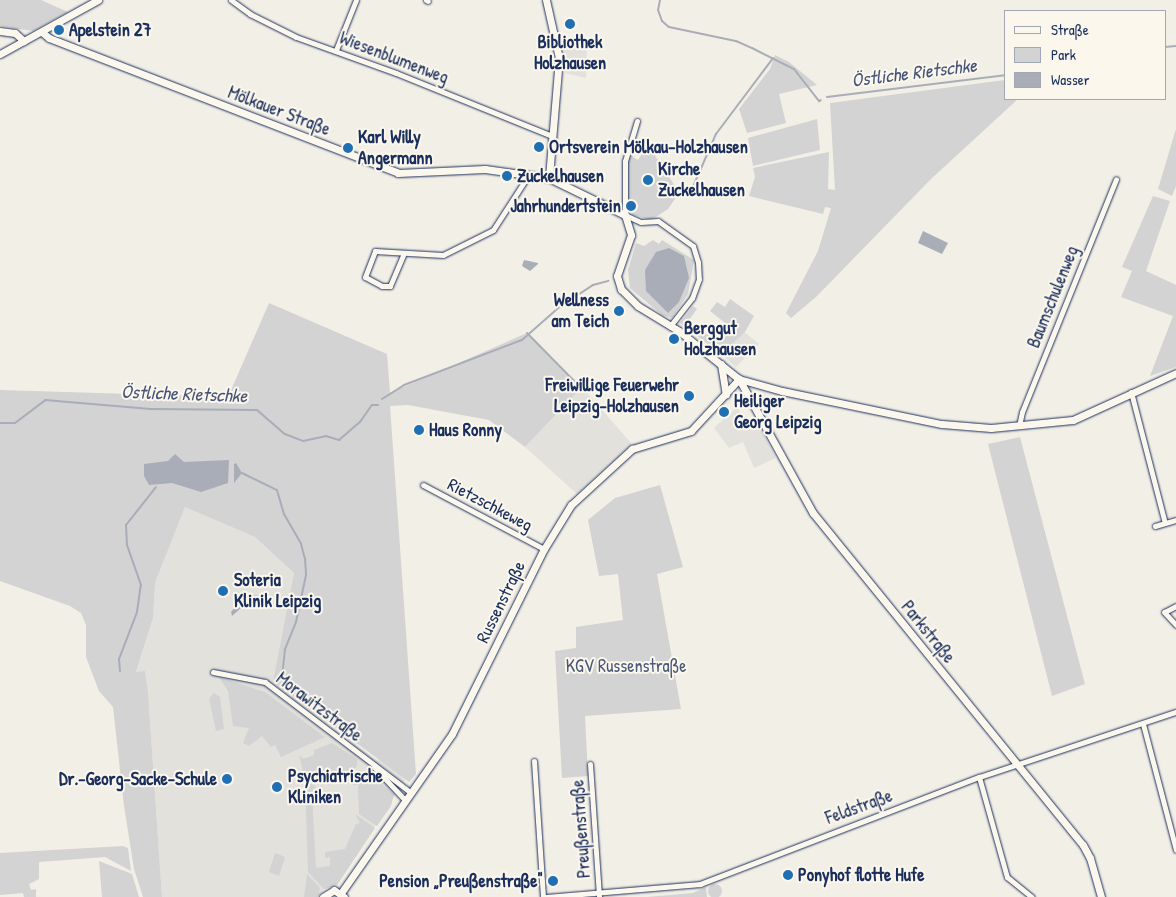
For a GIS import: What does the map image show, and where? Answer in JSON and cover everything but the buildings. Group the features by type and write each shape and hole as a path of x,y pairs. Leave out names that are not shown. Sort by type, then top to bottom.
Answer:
{"street":[{"path":"0,54 98,0"},
{"name":"Wiesenblumenweg","path":"231,0 276,28 552,136"},
{"path":"336,50 356,0"},
{"path":"546,0 559,58 549,178"},
{"path":"0,31 15,33 24,41"},
{"name":"Mölkauer Straße","path":"42,32 49,38 398,174 484,169 549,178 625,214"},
{"path":"637,121 625,161 625,214 632,234 617,276 618,284 638,306 670,326 739,379 782,391 942,424 974,428 1019,427 1073,420 1176,373"},
{"path":"404,253 390,286 382,286 365,277 375,251 443,255 493,230 528,176"},
{"name":"Baumschulenweg","path":"1019,427 1022,412 1116,179"},
{"path":"625,214 641,222 658,221 693,246 698,262 698,279 692,298 670,326"},
{"path":"721,364 726,396"},
{"name":"Russenstraße","path":"342,895 410,792 452,734 544,549 571,505 632,449 692,431 726,396 739,379"},
{"name":"Parkstraße","path":"739,379 813,514 1088,852 1101,897"},
{"path":"1131,392 1165,523"},
{"name":"Rietzschkeweg","path":"423,485 544,549"},
{"path":"1155,526 1176,520"},
{"path":"1176,606 1164,612 1176,625"},
{"name":"Morawitzstraße","path":"214,672 265,682 374,767 410,792"},
{"name":"Feldstraße","path":"534,761 545,897 599,895 700,884 979,777 1176,712"},
{"path":"1143,724 1176,850"},
{"name":"Preußenstraße","path":"590,764 599,895"},
{"name":"Morawitzstraße","path":"374,767 405,800"},
{"path":"979,777 1007,877 1032,897"},
{"path":"323,897 331,890 342,895"}],"shaded area":[{"path":"587,39 586,78 565,73 564,40"},
{"path":"744,332 759,344 736,367 721,354"},
{"path":"582,387 632,444 577,494 525,447"},
{"path":"737,407 747,425 756,420 776,458 754,468 743,442 729,448 714,428"},
{"name":"Psychiatrische Kliniken","path":"185,507 255,537 294,573 273,681 376,760 386,761 405,780 337,885 324,889 318,897 162,897 148,692 145,671 136,673 153,618 155,583"}],"green space":[{"path":"0,0 41,0 68,12 33,31 0,26"},
{"path":"775,55 789,62 817,85 779,94 786,123 747,133 739,109 770,69"},
{"path":"1004,80 1004,100 1017,100 931,179 816,297 791,318 786,313 818,251 831,208 825,207 823,214 749,196 755,177 753,168 829,152 828,189 835,190 830,103"},
{"path":"817,119 820,150 753,166 748,138"},
{"path":"1176,129 1176,186 1172,196 1158,189"},
{"path":"648,145 677,189 677,196 668,209 651,220 633,215 626,206 627,158 630,155 638,160"},
{"path":"1153,196 1170,201 1146,271 1176,285 1176,367 1150,376 1173,316 1121,297 1132,271 1122,267"},
{"path":"653,240 659,244 662,240 694,260 688,294 672,318 662,315 630,288 628,270 636,243 644,246"},
{"path":"730,299 754,316 745,332 721,354 680,323 693,306 697,309 689,320 716,341 719,339 722,341 729,332 729,326 710,311 717,302 725,307"},
{"path":"269,303 387,354 390,393 527,333 582,387 525,447 489,420 408,405 390,406 416,774 409,782 273,681 294,573 255,537 185,507 155,583 153,618 136,672 145,671 148,692 162,897 143,897 134,869 124,806 113,707 99,691 86,657 86,625 81,613 70,606 0,581 0,390 228,397"},
{"path":"1020,437 1085,684 1052,696 988,444"},
{"name":"KGV Russenstraße","path":"660,485 683,567 657,574 681,709 585,716 588,776 562,778 555,651 576,648 576,627 623,620 618,574 599,576 588,520 615,498"},
{"path":"219,677 265,692 325,737 281,757 275,745 271,747 262,736 249,746 243,743 249,728 233,726 228,691"},
{"path":"214,693 220,697 224,729 216,731 209,699"},
{"path":"332,743 357,759 357,766 348,777 318,780 316,783 304,775 299,755 303,759 314,755 314,750"},
{"path":"370,769 376,780 394,794 391,806 377,826 359,814 358,785 353,785 361,773"},
{"path":"305,780 316,787 316,794 312,795 316,868 330,866 330,857 325,858 325,852 345,849 356,824 360,823 355,814 375,828 337,885 324,889 308,872"},
{"path":"123,846 128,848 131,871 105,857 39,862 39,879 29,884 31,890 36,889 36,897 24,897 23,893 0,895 0,853"},
{"path":"275,853 285,857 279,876 269,872"},
{"path":"99,861 132,874 139,897 102,897"},
{"path":"307,874 320,888 318,897 304,897"},
{"path":"715,884 720,886 722,891 720,896 715,898 710,896 708,891 710,886"},
{"path":"706,887 707,897 647,897 693,893"}],"water":[{"path":"923,231 948,243 942,254 918,243"},
{"path":"669,248 684,256 689,278 679,302 668,313 646,291 645,270 656,252"},
{"path":"524,260 538,264 530,271 522,266"},
{"path":"175,454 184,462 229,460 228,483 201,492 172,483 149,485 144,476 144,464 168,461"},
{"path":"236,463 242,473 234,483 234,464"},
{"path":"245,595 266,596 270,600 240,609 232,616 231,612"}],"waterway":[{"path":"660,0 658,10 662,21 669,27 736,41 752,48 794,69 819,101 821,100"},
{"name":"Östliche Rietschke","path":"1166,47 1176,46"},
{"name":"Östliche Rietschke","path":"689,196 716,134 773,58"},
{"name":"Östliche Rietschke","path":"827,97 1004,75"},
{"name":"Östliche Rietschke","path":"382,399 404,385 522,340 558,308 593,285 608,281"},
{"path":"527,333 582,389"},
{"name":"Östliche Rietschke","path":"0,423 15,423 45,400 151,409 257,410 285,434 303,441 326,436 339,440 360,422 372,405 378,405"},
{"path":"242,473 277,490 284,514 301,544 305,559 306,575 296,622 285,649 282,678"},
{"path":"120,671 119,659 137,612 141,585 127,545 126,525 156,487"}],"place":[{"name":"Bibliothek Holzhausen","path":"570,24"},
{"name":"Apelstein 27","path":"59,30"},
{"name":"Ortsverein Mölkau-Holzhausen","path":"539,147"},
{"name":"Karl Willy Angermann","path":"348,148"},
{"name":"Zuckelhausen","path":"507,176"},
{"name":"Kirche Zuckelhausen","path":"648,180"},
{"name":"Jahrhundertstein","path":"631,206"},
{"name":"Wellness am Teich","path":"619,311"},
{"name":"Berggut Holzhausen","path":"674,339"},
{"name":"Freiwillige Feuerwehr Leipzig-Holzhausen","path":"689,396"},
{"name":"Heiliger Georg Leipzig","path":"724,412"},
{"name":"Haus Ronny","path":"419,430"},
{"name":"Soteria Klinik Leipzig","path":"223,591"},
{"name":"Dr.-Georg-Sacke-Schule","path":"227,779"},
{"name":"Psychiatrische Kliniken","path":"277,787"},
{"name":"Ponyhof flotte Hufe","path":"788,875"},
{"name":"Pension „Preußenstraße\"","path":"553,881"}]}
